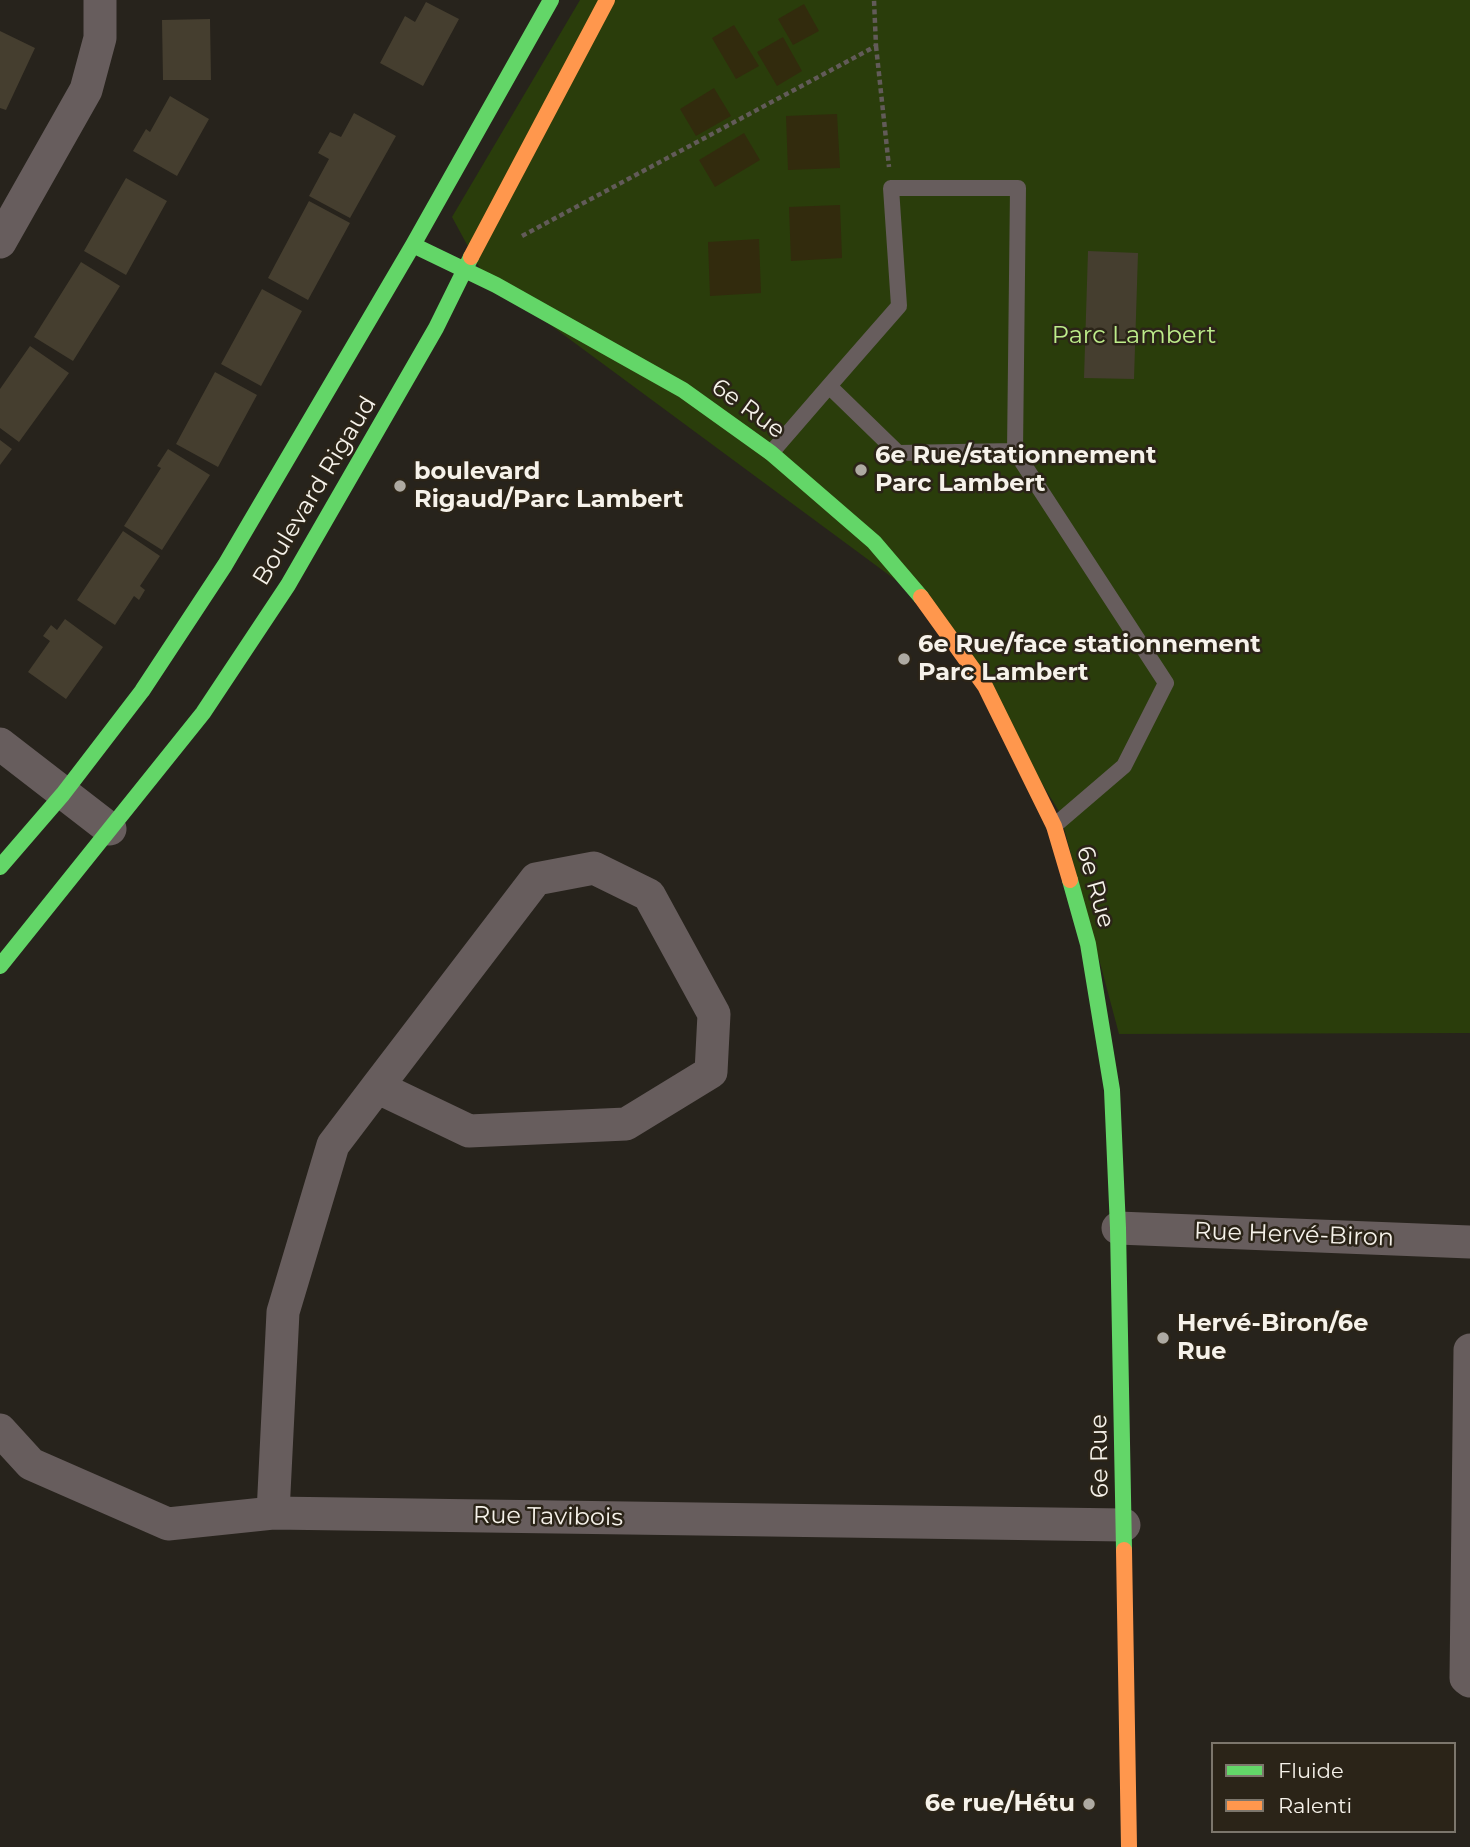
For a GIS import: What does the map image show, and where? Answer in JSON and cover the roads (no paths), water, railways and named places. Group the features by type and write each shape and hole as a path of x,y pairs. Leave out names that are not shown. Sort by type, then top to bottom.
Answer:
{"street":[{"path":"0,242 86,90 100,38 100,0"},
{"name":"Boulevard Rigaud","path":"0,867 63,794 142,691 225,565 413,245 551,0"},
{"name":"Boulevard Rigaud","path":"0,966 203,713 288,585 377,435 436,328 607,0"},
{"name":"6e Rue","path":"413,245 464,270 683,390 771,453 874,542 915,588 985,686 1054,827 1088,944 1112,1090 1118,1228 1129,1847"},
{"path":"0,744 110,829"},
{"path":"273,1513 283,1312 333,1145 377,1087 536,879 594,868 649,895 714,1014 710,1072 626,1124 469,1131 377,1087"},
{"name":"Rue Hervé-Biron","path":"1118,1228 1470,1242"},
{"path":"1470,1350 1466,1678 1470,1681"},
{"name":"Rue Tavibois","path":"0,1430 31,1464 168,1524 273,1513 1124,1525"}],"lane":[{"path":"771,453 899,306 891,188 1018,188 1015,451 1166,683 1124,766 1054,827"},
{"path":"829,386 898,453 1015,451"}],"place":[{"name":"6e Rue/stationnement Parc Lambert","path":"861,470"},
{"name":"boulevard Rigaud/Parc Lambert","path":"400,486"},
{"name":"6e Rue/face stationnement Parc Lambert","path":"904,659"},
{"name":"Hervé-Biron/6e Rue","path":"1163,1338"},
{"name":"6e rue/Hétu","path":"1089,1804"}],"park label":[{"name":"Parc Lambert","path":"1134,336"}]}
